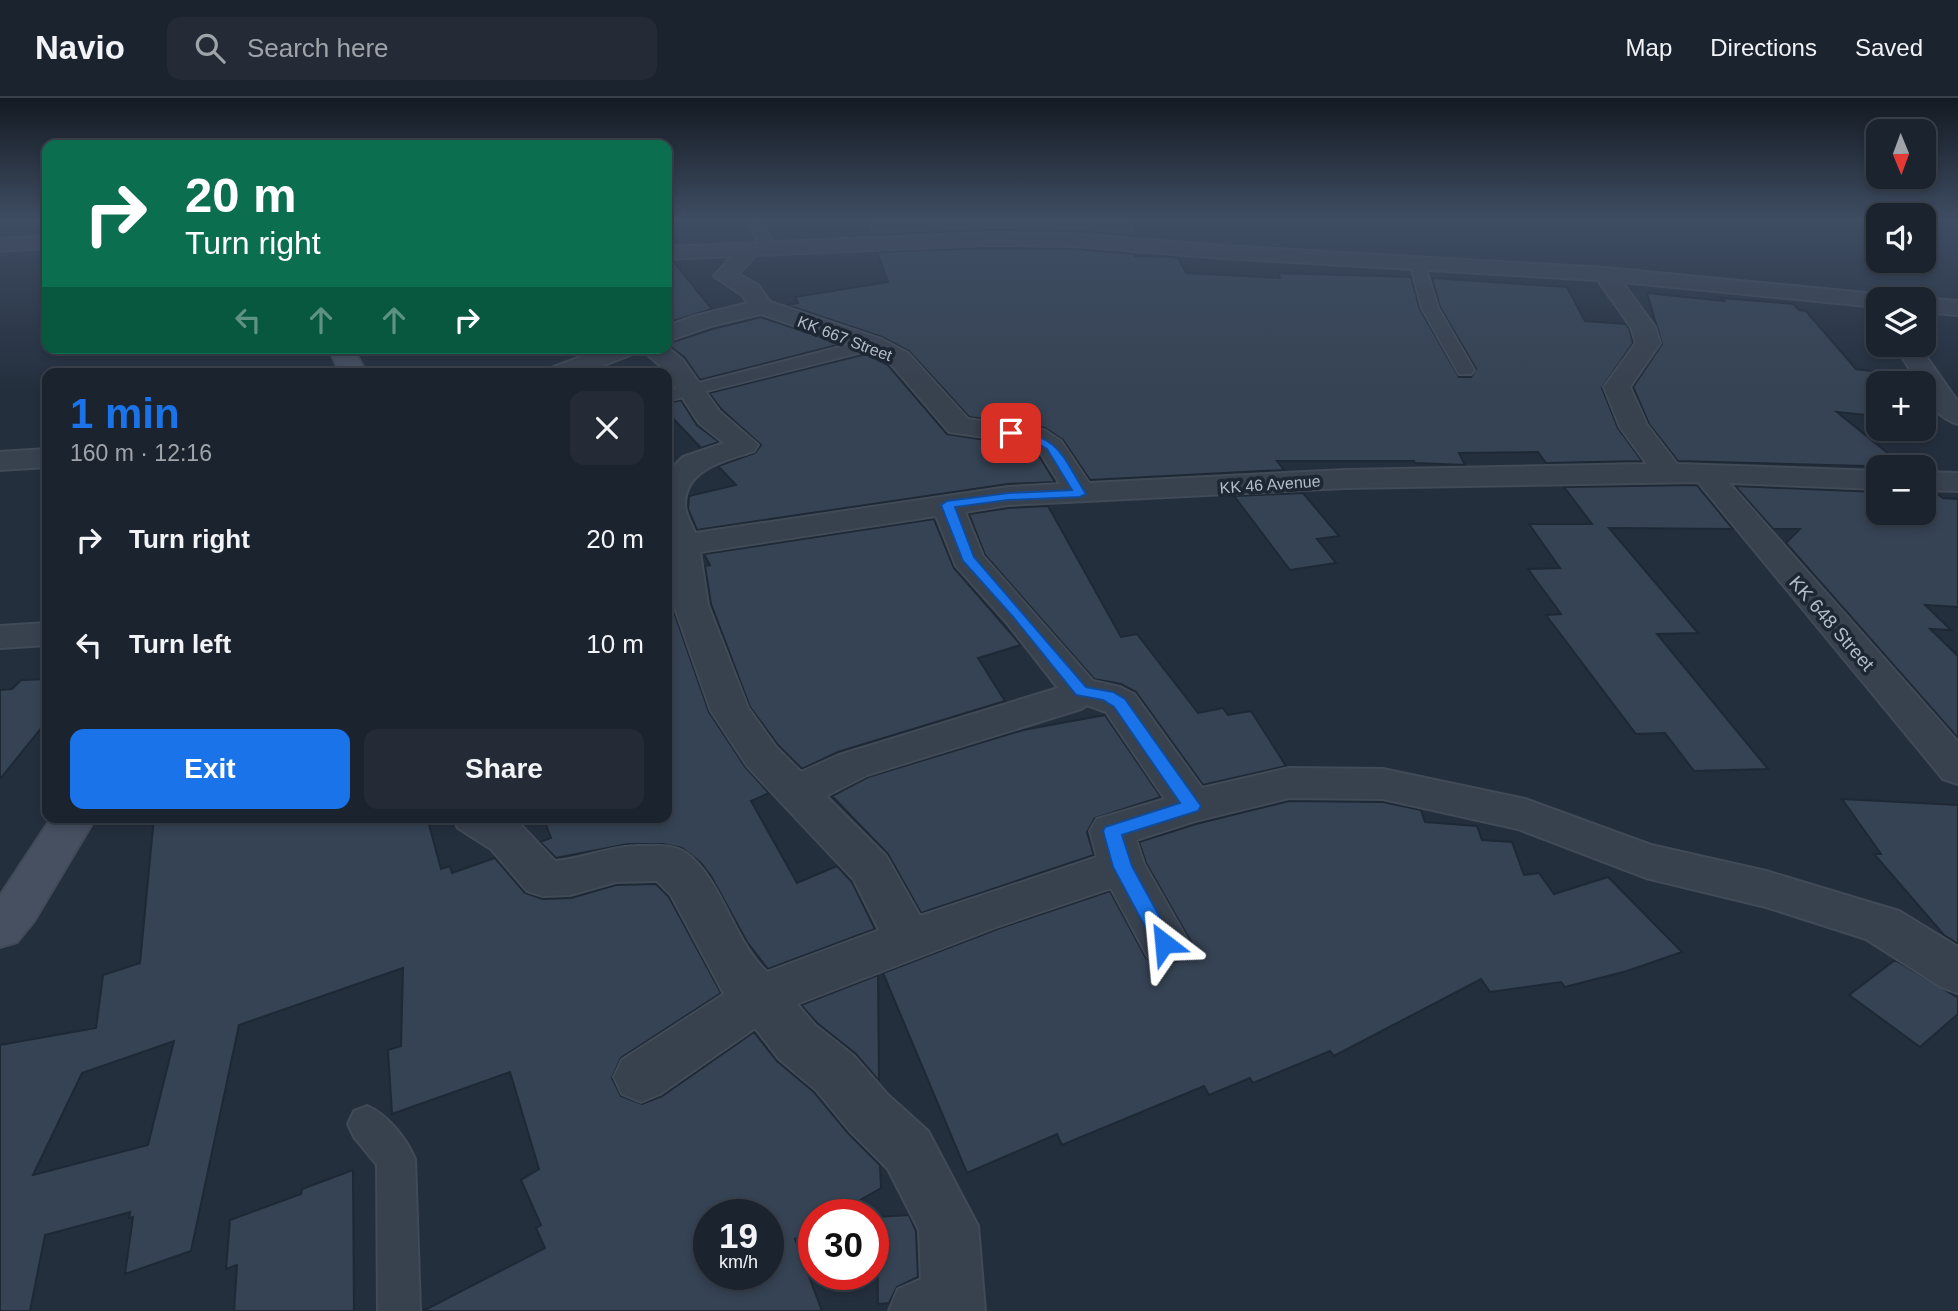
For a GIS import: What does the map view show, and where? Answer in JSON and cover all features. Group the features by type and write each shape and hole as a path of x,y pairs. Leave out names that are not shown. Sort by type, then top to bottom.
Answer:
{"main road":[{"path":"0,928 18,908 71,823"}],"street":[{"path":"672,332 703,321 762,307 750,290 725,276"},
{"path":"1606,276 1643,327 1648,343 1617,387 1634,427 1668,472"},
{"path":"1621,276 1866,300"},
{"path":"1936,306 1958,308"},
{"name":"KK 667 Street","path":"762,307 872,344 899,358 959,426 1034,436 1051,447 1080,494"},
{"path":"573,368 610,354"},
{"path":"660,354 673,364 679,394 744,447 693,463 676,480 672,498"},
{"path":"1914,357 1950,410 1958,416"},
{"path":"0,461 42,457"},
{"name":"KK 46 Avenue","path":"675,545 1008,496 1345,479 1668,472 1866,480"},
{"name":"KK 648 Street","path":"1709,475 1770,551 1958,769"},
{"path":"1936,481 1958,482"},
{"path":"947,505 968,559 1019,615 1081,691 1107,696 1119,703 1192,806"},
{"path":"672,522 675,545 691,605 730,711 762,757 870,868 908,939"},
{"path":"0,637 42,634"},
{"path":"796,792 853,765 1067,700 1081,691"},
{"path":"1164,943 1122,867 1112,831 1192,806 1289,783 1383,784 1525,815 1646,861 1766,889 1882,925 1958,972"},
{"path":"483,823 506,837 543,878 564,880 605,866 636,862 669,864 687,883 736,974 760,997 797,1042 835,1073 869,1113 908,1150 947,1226 943,1306"},
{"path":"641,1077 760,997 908,939 1122,867"}],"lane":[{"path":"1421,276 1430,308 1465,370"},
{"path":"679,394 872,344"},
{"path":"367,1125 396,1159 399,1311"}],"building":[{"path":"672,276 685,276 712,309 672,321"},
{"path":"886,276 1411,277 1420,309 1459,377 1471,377 1476,369 1440,307 1432,278 1567,287 1585,321 1626,324 1629,328 1633,343 1602,388 1618,428 1642,461 1546,463 1538,452 1459,453 1465,465 1414,461 1277,461 1284,470 1090,480 1063,440 1045,428 969,417 909,351 882,337 787,305 798,303 795,297 888,282"},
{"path":"1647,293 1724,301 1721,298 1794,304 1799,310 1806,311 1856,369 1872,371 1866,371 1866,415 1837,412 1866,435 1866,441 1873,441 1890,455 1866,455 1866,466 1678,461 1649,424 1633,387 1662,344"},
{"path":"761,317 841,344 700,380 684,357 672,348 672,342"},
{"path":"866,354 888,365 947,434 1025,446 1038,454 1055,482 1008,484 697,530 688,509 689,496 736,485 718,466 755,453 761,445 721,409 709,393"},
{"path":"681,400 697,425 719,442 701,448 672,417 672,402"},
{"path":"1697,485 1733,529 1609,528 1698,633 1657,634 1768,769 1694,771 1665,733 1636,734 1546,615 1561,614 1528,569 1560,568 1529,524 1592,524 1564,487"},
{"path":"1735,486 1866,491 1866,525 1936,525 1936,493 1943,498 1958,499 1958,607 1925,605 1951,630 1930,629 1958,656 1958,738 1786,543 1800,529 1773,529"},
{"path":"1303,493 1339,536 1317,539 1336,563 1290,570 1234,496"},
{"path":"1048,506 1121,637 1137,634 1198,713 1223,708 1228,715 1251,711 1286,766 1203,785 1136,692 1121,684 1094,679 985,555 969,514"},
{"path":"934,519 954,568 1021,645 978,658 1005,701 838,752 802,769 778,745 750,707 711,604 705,566 710,565 704,554"},
{"path":"672,606 709,712 746,768 769,793 751,801 797,883 837,866 852,882 875,929 768,969 747,942 711,876 700,862 682,848 663,844 628,844 556,858 540,842 551,838 545,823 672,823"},
{"path":"42,679 42,727 0,779 0,690 12,689 21,680"},
{"path":"1105,715 1161,797 1095,818 1087,832 1094,855 921,913 888,854 832,796 868,777 1023,730"},
{"path":"1842,799 1958,805 1958,944 1944,935 1874,854 1881,854"},
{"path":"1289,801 1383,802 1421,810 1425,822 1477,826 1482,840 1512,842 1524,875 1539,873 1554,894 1608,877 1682,952 1627,971 1565,987 1561,982 1490,992 1481,979 1334,1056 1330,1051 1253,1083 1250,1078 1209,1095 1204,1086 1062,1145 1057,1134 967,1173 883,973 1000,928 1110,891 1146,958 1164,965 1183,959 1191,942 1146,863 1139,842 1196,824"},
{"path":"153,823 429,823 441,869 450,866 452,873 495,858 525,893 543,899 571,898 616,885 656,884 669,897 721,993 621,1058 612,1078 621,1096 642,1104 662,1096 754,1032 777,1061 814,1092 848,1133 880,1165 881,1188 862,1199 798,1199 798,1237 795,1239 798,1247 798,1290 814,1290 822,1311 423,1311 545,1248 536,1228 541,1225 521,1180 539,1169 510,1072 392,1114 388,1050 401,1046 403,968 239,1025 191,1251 125,1274 133,1217 129,1218 130,1212 45,1235 30,1311 0,1311 0,1045 96,1028 103,975 140,963","holes":["174,1041 148,1145 33,1175 82,1073"]},
{"path":"1895,960 1958,998 1958,1014 1920,1047 1849,995"},
{"path":"878,975 879,1081 856,1054 817,1023 801,1005"},
{"path":"353,1170 354,1311 234,1311 237,1265 226,1269 230,1220 301,1194 302,1189"},
{"path":"909,1215 916,1231 918,1277 897,1287 889,1303 878,1304 878,1290 889,1290 889,1216"}],"route":[{"path":"1011,433 1034,436 1051,447 1080,494 1008,496 947,505 968,559 1019,615 1081,691 1107,696 1119,703 1192,806 1112,831 1122,867 1164,943"}]}
